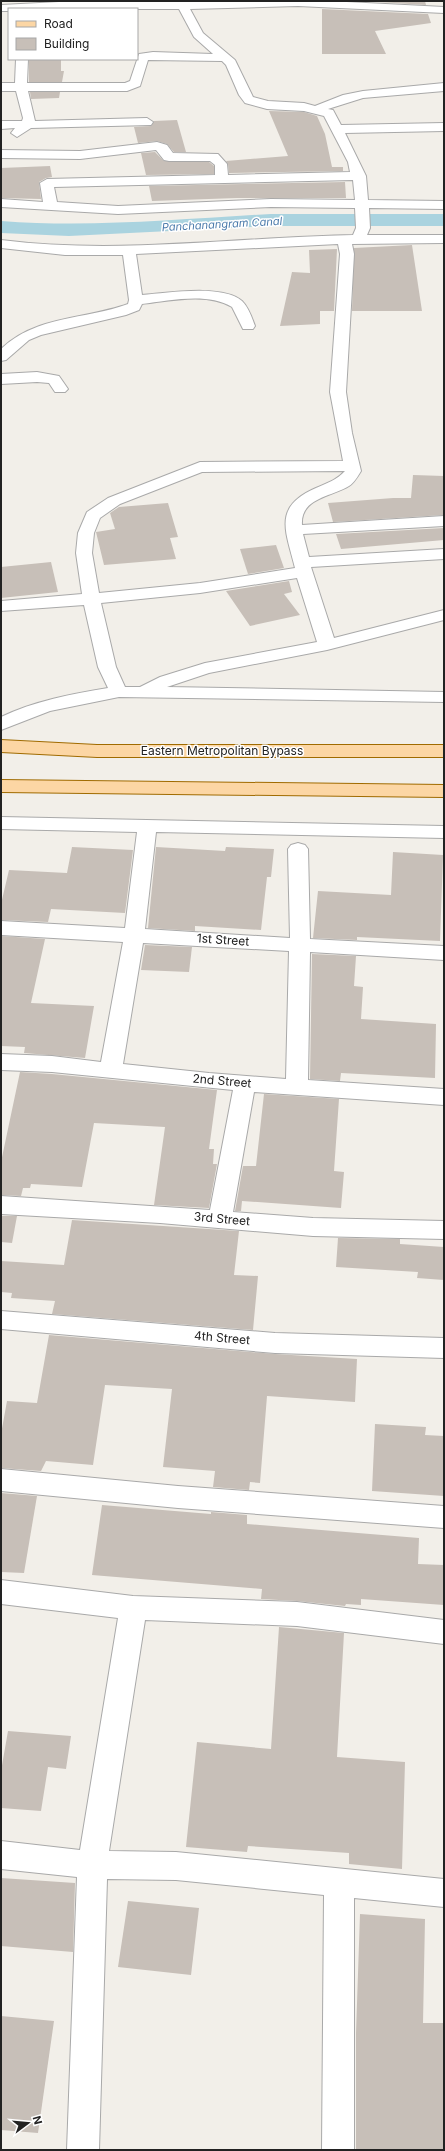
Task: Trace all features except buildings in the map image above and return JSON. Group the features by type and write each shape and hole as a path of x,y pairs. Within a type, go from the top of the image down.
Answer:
{"main road":[{"name":"Eastern Metropolitan Bypass","path":"1,746 97,751 444,751"},
{"path":"1,786 444,791"}],"street":[{"path":"1,8 42,5 183,6 279,3 358,3 444,10"},
{"path":"183,6 198,35 227,58 249,100 267,105 318,109 329,113 338,129 359,176 362,207 355,235 347,254 338,392 354,471 344,482 318,493 299,504 293,516 294,530 303,567 326,645"},
{"path":"1,87 127,87 136,83 143,58 153,56 227,58"},
{"path":"22,60 21,87 29,118 27,125 4,144 50,142"},
{"path":"318,109 331,102 352,96 444,88"},
{"path":"1,125 147,122"},
{"path":"338,129 444,127"},
{"path":"97,140 143,139"},
{"path":"1,154 80,155 157,146 162,148 169,157 213,157 221,164 222,179"},
{"path":"51,207 47,183 359,176"},
{"path":"1,203 118,210 226,204 362,207 444,205"},
{"path":"1,244 56,250 129,250 355,235 444,239"},
{"path":"1,357 23,338 33,333 120,313 134,307 136,300 129,250"},
{"path":"136,300 203,296 225,297 238,304 248,326"},
{"path":"1,379 37,377 54,379 60,389"},
{"path":"119,692 107,667 101,636 90,599 84,553 86,533 92,515 114,501 200,467 352,466"},
{"path":"294,530 444,521"},
{"path":"1,606 200,588 303,567 444,554"},
{"path":"142,692 162,682 190,674 326,645 444,615"},
{"path":"1,724 16,716 52,705 84,697 119,692 444,697"},
{"path":"1,824 444,832"},
{"path":"111,1070 134,935 147,826"},
{"path":"297,1087 300,945 298,849"},
{"name":"1st Street","path":"1,928 444,953"},
{"name":"2nd Street","path":"1,1062 52,1064 245,1083 444,1097"},
{"path":"220,1219 245,1083"},
{"name":"3rd Street","path":"1,1205 220,1219 313,1227 444,1230"},
{"name":"4th Street","path":"1,1320 275,1342 444,1348"},
{"path":"1,1480 178,1497 357,1509 444,1517"},
{"path":"1,1592 133,1608 297,1614 444,1632"},
{"path":"83,2150 92,1865 133,1608"},
{"path":"1,1855 92,1865 176,1866 444,1893"},
{"path":"338,2150 339,1882"}],"waterway":[{"name":"Panchanangram Canal","path":"1,227 102,230 271,220 444,220"}]}
